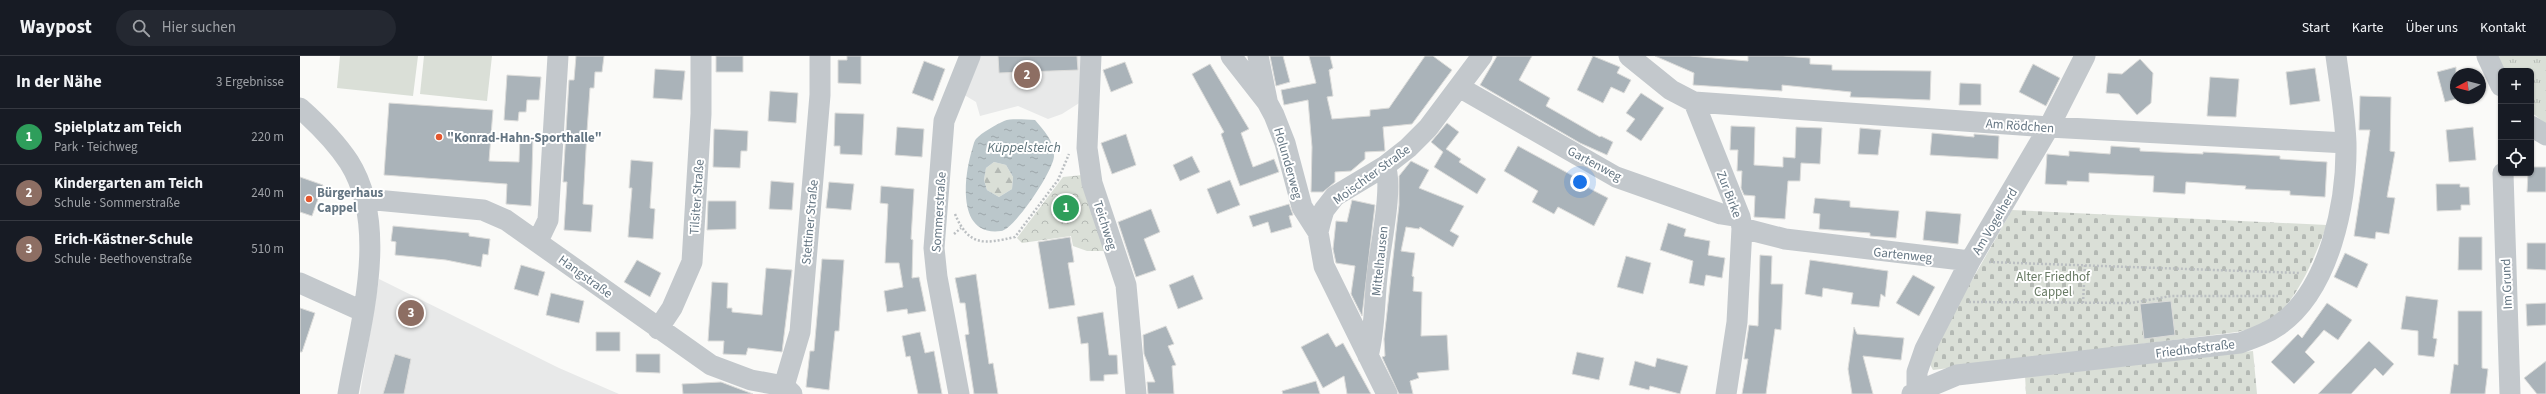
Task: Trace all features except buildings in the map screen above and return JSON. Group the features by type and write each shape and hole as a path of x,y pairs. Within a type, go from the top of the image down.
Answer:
{"street":[{"path":"538,241 548,220 558,56"},
{"name":"Tilsiter Straße","path":"658,329 672,308 692,262 701,114 702,56"},
{"name":"Stettiner Straße","path":"788,390 800,332 820,95 820,56"},
{"name":"Sommerstraße","path":"959,394 937,277 934,248 944,121 970,56"},
{"name":"Teichweg","path":"1091,56 1087,148 1092,183 1126,285 1136,394"},
{"name":"Holunderweg","path":"1231,56 1267,102 1286,143 1302,207 1318,232"},
{"path":"1258,56 1267,102"},
{"name":"Moischter Straße","path":"1387,394 1324,266 1318,232 1324,210 1335,196 1385,166 1408,148 1428,128 1482,56"},
{"path":"1629,56 1671,90 1694,102"},
{"name":"Am Vogelherd","path":"1914,392 1917,372 1925,349 1970,261 2049,127 2085,56"},
{"name":"Friedhofstraße","path":"1914,392 1957,375 2240,343 2264,335 2280,324 2301,302 2320,273 2334,236 2344,190 2346,143 2336,56"},
{"path":"2487,56 2498,80"},
{"name":"Gartenweg","path":"1459,87 1616,177 1721,214 1785,239 1970,261"},
{"name":"Am Rödchen","path":"1694,102 2049,127 2346,143"},
{"name":"Zur Birke","path":"1694,102 1741,222 1737,322 1726,394"},
{"path":"300,108 320,126 350,163 365,199 370,231 370,263 348,394"},
{"path":"2534,128 2546,135"},
{"name":"Mittelhausen","path":"1368,356 1374,324 1376,278 1386,196 1388,172 1385,166"},
{"name":"Im Grund","path":"2503,176 2510,394"},
{"name":"Hangstraße","path":"365,199 483,210 506,220 538,241 658,329 711,365 751,380 788,390"},
{"path":"300,283 341,300 362,311"}],"path":[{"path":"953,209 961,228 970,238 988,243 1016,238 1058,180 1070,149 1087,148"},
{"path":"1970,261 2320,273"},
{"path":"2083,303 2085,265"},
{"path":"1967,302 2131,303 2171,296 2278,296"}],"shaded area":[{"path":"976,56 1087,56 1084,100 1062,114 1048,119 1018,106 980,116 976,102 961,93"},
{"path":"379,279 559,368 619,394 360,394"}],"green space":[{"path":"340,56 418,56 413,96 337,88"},
{"path":"424,56 492,56 487,101 420,94"},
{"path":"2494,56 2546,56 2546,124 2534,114 2534,68 2500,68"},
{"path":"994,162 1006,165 1013,177 1012,189 999,197 987,190 984,180 986,168"},
{"path":"1082,175 1107,251 1087,251 1073,246 1071,236 1022,243 1017,238 1063,177"},
{"name":"Alter Friedhof Cappel","path":"2012,210 2327,225 2302,282 2293,296 2284,308 2261,326 2237,332 1933,370 1927,359"},
{"path":"2253,351 2257,394 2026,394 2025,375"}],"water":[{"name":"Küppelsteich","path":"1007,120 1035,120 1045,132 1054,150 1052,163 1041,186 1015,221 1007,228 1001,231 987,230 976,225 970,215 966,189 969,161 976,139 993,126","holes":["994,162 1006,165 1013,177 1012,189 999,197 987,190 984,180 986,168"]}],"place":[{"name":"Kindergarten am Teich","path":"1027,75"},
{"name":"\"Konrad-Hahn-Sporthalle\"","path":"439,137"},
{"name":"Bürgerhaus Cappel","path":"309,199"},
{"name":"Spielplatz am Teich","path":"1066,208"},
{"name":"Erich-Kästner-Schule","path":"411,313"}]}
